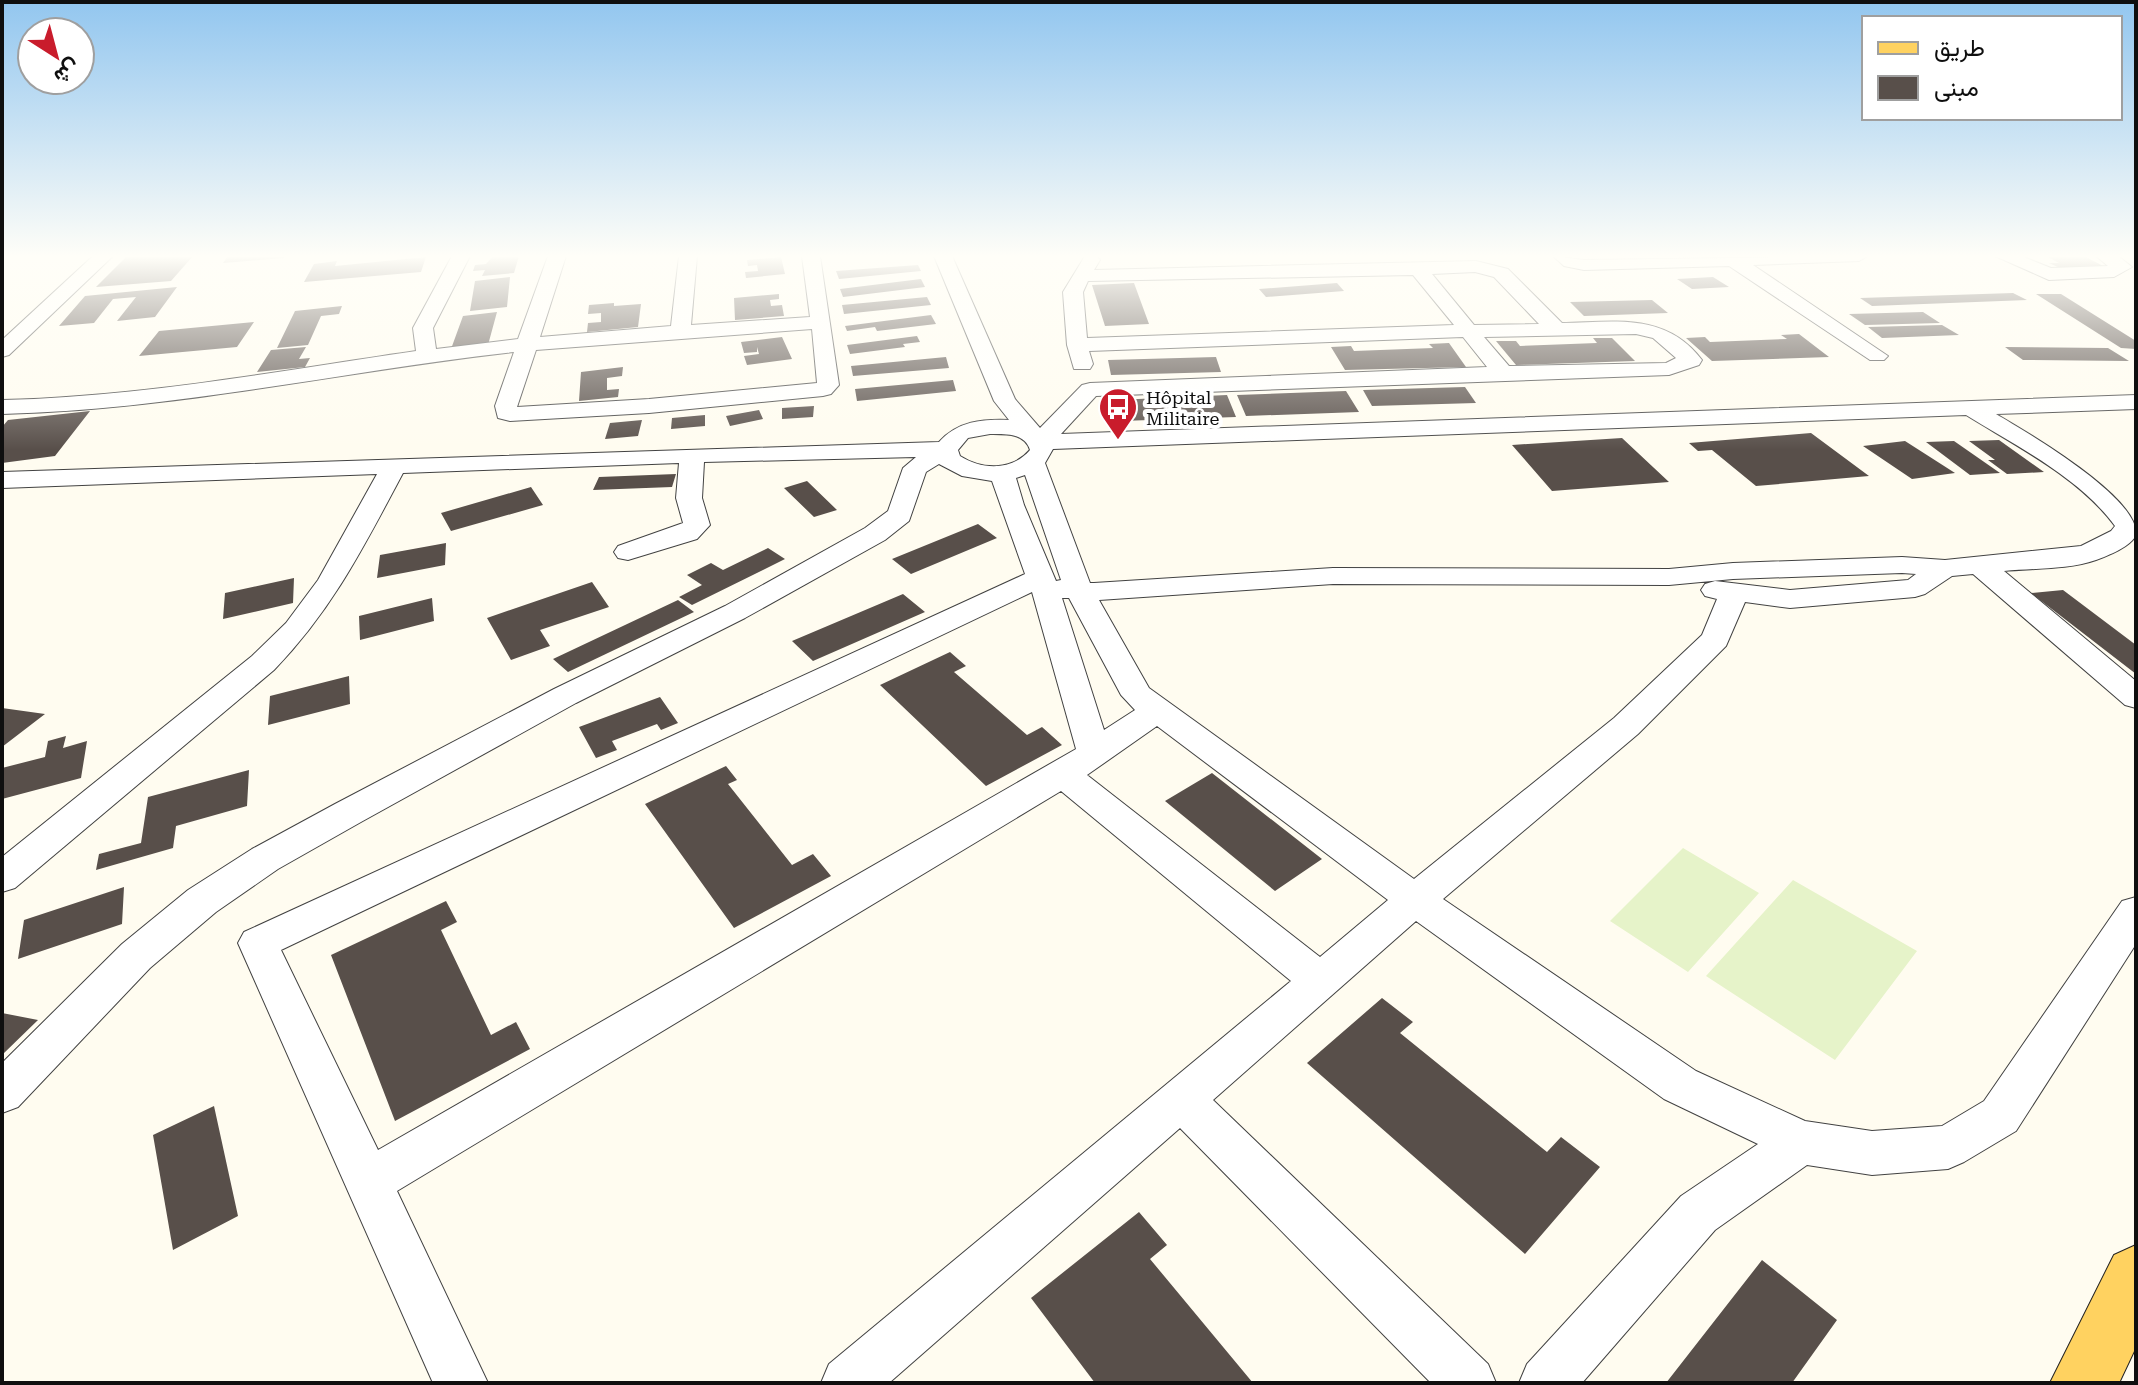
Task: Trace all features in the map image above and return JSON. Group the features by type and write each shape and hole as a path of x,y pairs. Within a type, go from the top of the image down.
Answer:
{"main road":[{"path":"2084,1383 2132,1295"}],"street":[{"path":"2,351 35,321"},
{"path":"427,321 423,328 427,356"},
{"path":"2,407 83,404 240,386 427,356 526,344 820,322 828,385 823,389 649,406 510,414 505,410 526,344 534,321"},
{"path":"680,333 681,321"},
{"path":"971,321 1005,401 1037,449 1079,591 1137,695 1415,900 1680,1085 1801,1142 1872,1153 1948,1147 2000,1116 2136,912"},
{"path":"1075,321 1077,345 1090,390"},
{"path":"1458,321 1503,373"},
{"path":"1548,321 1556,329"},
{"path":"1824,321 1877,356"},
{"path":"325,373 423,328"},
{"path":"954,449 976,472 1002,472 1037,449 1090,390 1669,369 1691,360 1660,333 1651,330 1466,331 1077,345"},
{"path":"2,480 692,455 954,449 1005,401"},
{"path":"2,1093 136,956 215,893 265,859 565,696 735,612 875,534 900,515 915,468 954,449 982,427 1006,427 1037,449 1118,441 2136,402"},
{"path":"461,1383 258,943 1042,583 1079,591 1333,576 1669,577 1733,571 1887,565 1945,568 2087,554 2121,537 2128,526 2120,511 2077,478 1972,409"},
{"path":"628,552 688,533 697,525 689,498 692,455"},
{"path":"2,878 263,663 297,629 331,581 394,466"},
{"path":"1002,472 1042,583 1078,764 1320,981"},
{"path":"1980,565 2136,698"},
{"path":"1669,577 1734,594 1790,599 1915,588 1945,568"},
{"path":"848,1383 1415,900 1626,726 1715,639 1734,594"},
{"path":"369,1181 1078,764 1156,711"},
{"path":"1181,1099 1469,1383"},
{"path":"1546,1383 1698,1213 1801,1142"}],"green space":[{"path":"1683,848 1759,893 1688,972 1610,921"},
{"path":"1793,880 1917,951 1835,1060 1706,976"}],"building":[{"path":"64,321 96,321 94,323 59,326"},
{"path":"290,321 319,321 308,345 277,348"},
{"path":"461,321 495,321 488,345 451,349"},
{"path":"639,321 638,327 587,332 588,323"},
{"path":"887,321 934,321 936,324 877,331 875,327 847,331 845,326"},
{"path":"1103,321 1148,321 1149,324 1105,326"},
{"path":"1859,321 1940,323 1865,325"},
{"path":"2078,321 2104,321 2136,341 2136,349 2121,348"},
{"path":"254,322 237,347 139,356 159,331"},
{"path":"1942,325 1959,335 1882,338 1868,327"},
{"path":"1799,334 1829,357 1712,361 1686,338 1705,337 1710,342 1787,339 1781,335"},
{"path":"917,336 920,342 903,344 905,347 850,354 847,345"},
{"path":"782,337 792,359 747,365 744,356 759,354 757,347 757,352 744,353 741,342"},
{"path":"1593,338 1612,338 1635,361 1516,365 1496,341 1516,341 1520,346 1597,343"},
{"path":"1449,343 1466,367 1345,370 1331,347 1351,346 1354,351 1433,348 1429,344"},
{"path":"306,347 299,359 310,358 305,367 257,372 271,350"},
{"path":"2005,347 2108,348 2129,361 2023,360"},
{"path":"946,357 949,368 853,376 851,366"},
{"path":"1216,357 1221,372 1111,375 1108,360"},
{"path":"623,367 622,376 607,378 607,390 619,389 618,397 579,401 581,372"},
{"path":"953,380 956,391 857,401 855,389"},
{"path":"1465,387 1476,403 1372,406 1363,390"},
{"path":"1346,391 1359,412 1246,416 1237,395"},
{"path":"1227,395 1236,417 1121,421 1116,400"},
{"path":"814,406 813,417 782,419 782,408"},
{"path":"759,410 763,419 730,426 726,416"},
{"path":"90,411 55,456 2,463 2,427 8,420"},
{"path":"705,415 705,426 671,429 672,418"},
{"path":"642,420 638,436 605,439 610,423"},
{"path":"1811,433 1869,476 1756,486 1712,450 1698,451 1689,443"},
{"path":"1622,438 1669,482 1552,491 1512,445"},
{"path":"1999,440 2044,472 2007,474 1988,460 1995,460 1969,441"},
{"path":"1905,441 1955,473 1912,479 1863,446"},
{"path":"1954,441 2000,473 1970,475 1926,442"},
{"path":"676,474 672,487 593,490 599,477"},
{"path":"807,481 837,510 814,517 784,488"},
{"path":"531,487 543,505 451,531 441,513"},
{"path":"978,524 997,538 911,574 892,559"},
{"path":"446,543 445,565 377,578 380,555"},
{"path":"768,548 785,559 692,605 679,597 702,585 687,575 711,563 723,570"},
{"path":"294,578 293,603 223,619 225,593"},
{"path":"592,582 609,607 540,630 550,646 511,660 487,618"},
{"path":"2063,590 2136,645 2136,674 2031,593"},
{"path":"903,594 925,612 813,661 792,641"},
{"path":"432,598 434,621 360,640 359,616"},
{"path":"678,600 694,612 568,672 553,659"},
{"path":"950,652 966,666 954,672 1027,735 1042,727 1062,745 986,786 880,685"},
{"path":"349,676 350,704 268,725 270,696"},
{"path":"660,697 678,723 661,730 657,724 612,741 617,750 596,758 579,727"},
{"path":"2,708 45,714 2,747"},
{"path":"66,736 63,748 87,741 81,778 2,799 2,768 45,757 48,741"},
{"path":"726,766 737,780 728,784 792,865 813,854 831,876 734,928 645,804"},
{"path":"249,770 247,806 176,826 173,848 96,870 99,854 141,843 148,797"},
{"path":"1212,773 1322,859 1275,891 1165,801"},
{"path":"124,887 122,924 18,959 24,920"},
{"path":"446,901 457,922 441,930 491,1035 516,1022 530,1049 395,1121 331,955"},
{"path":"1382,998 1413,1022 1400,1033 1547,1152 1561,1137 1600,1167 1525,1254 1307,1063"},
{"path":"2,1013 38,1020 2,1055"},
{"path":"214,1106 238,1216 173,1250 153,1135"},
{"path":"1139,1212 1167,1245 1150,1259 1253,1383 1095,1383 1031,1298"},
{"path":"1762,1260 1837,1320 1792,1383 1666,1383"}],"place":[{"name":"Hôpital Militaire","path":"1118,441"}]}
